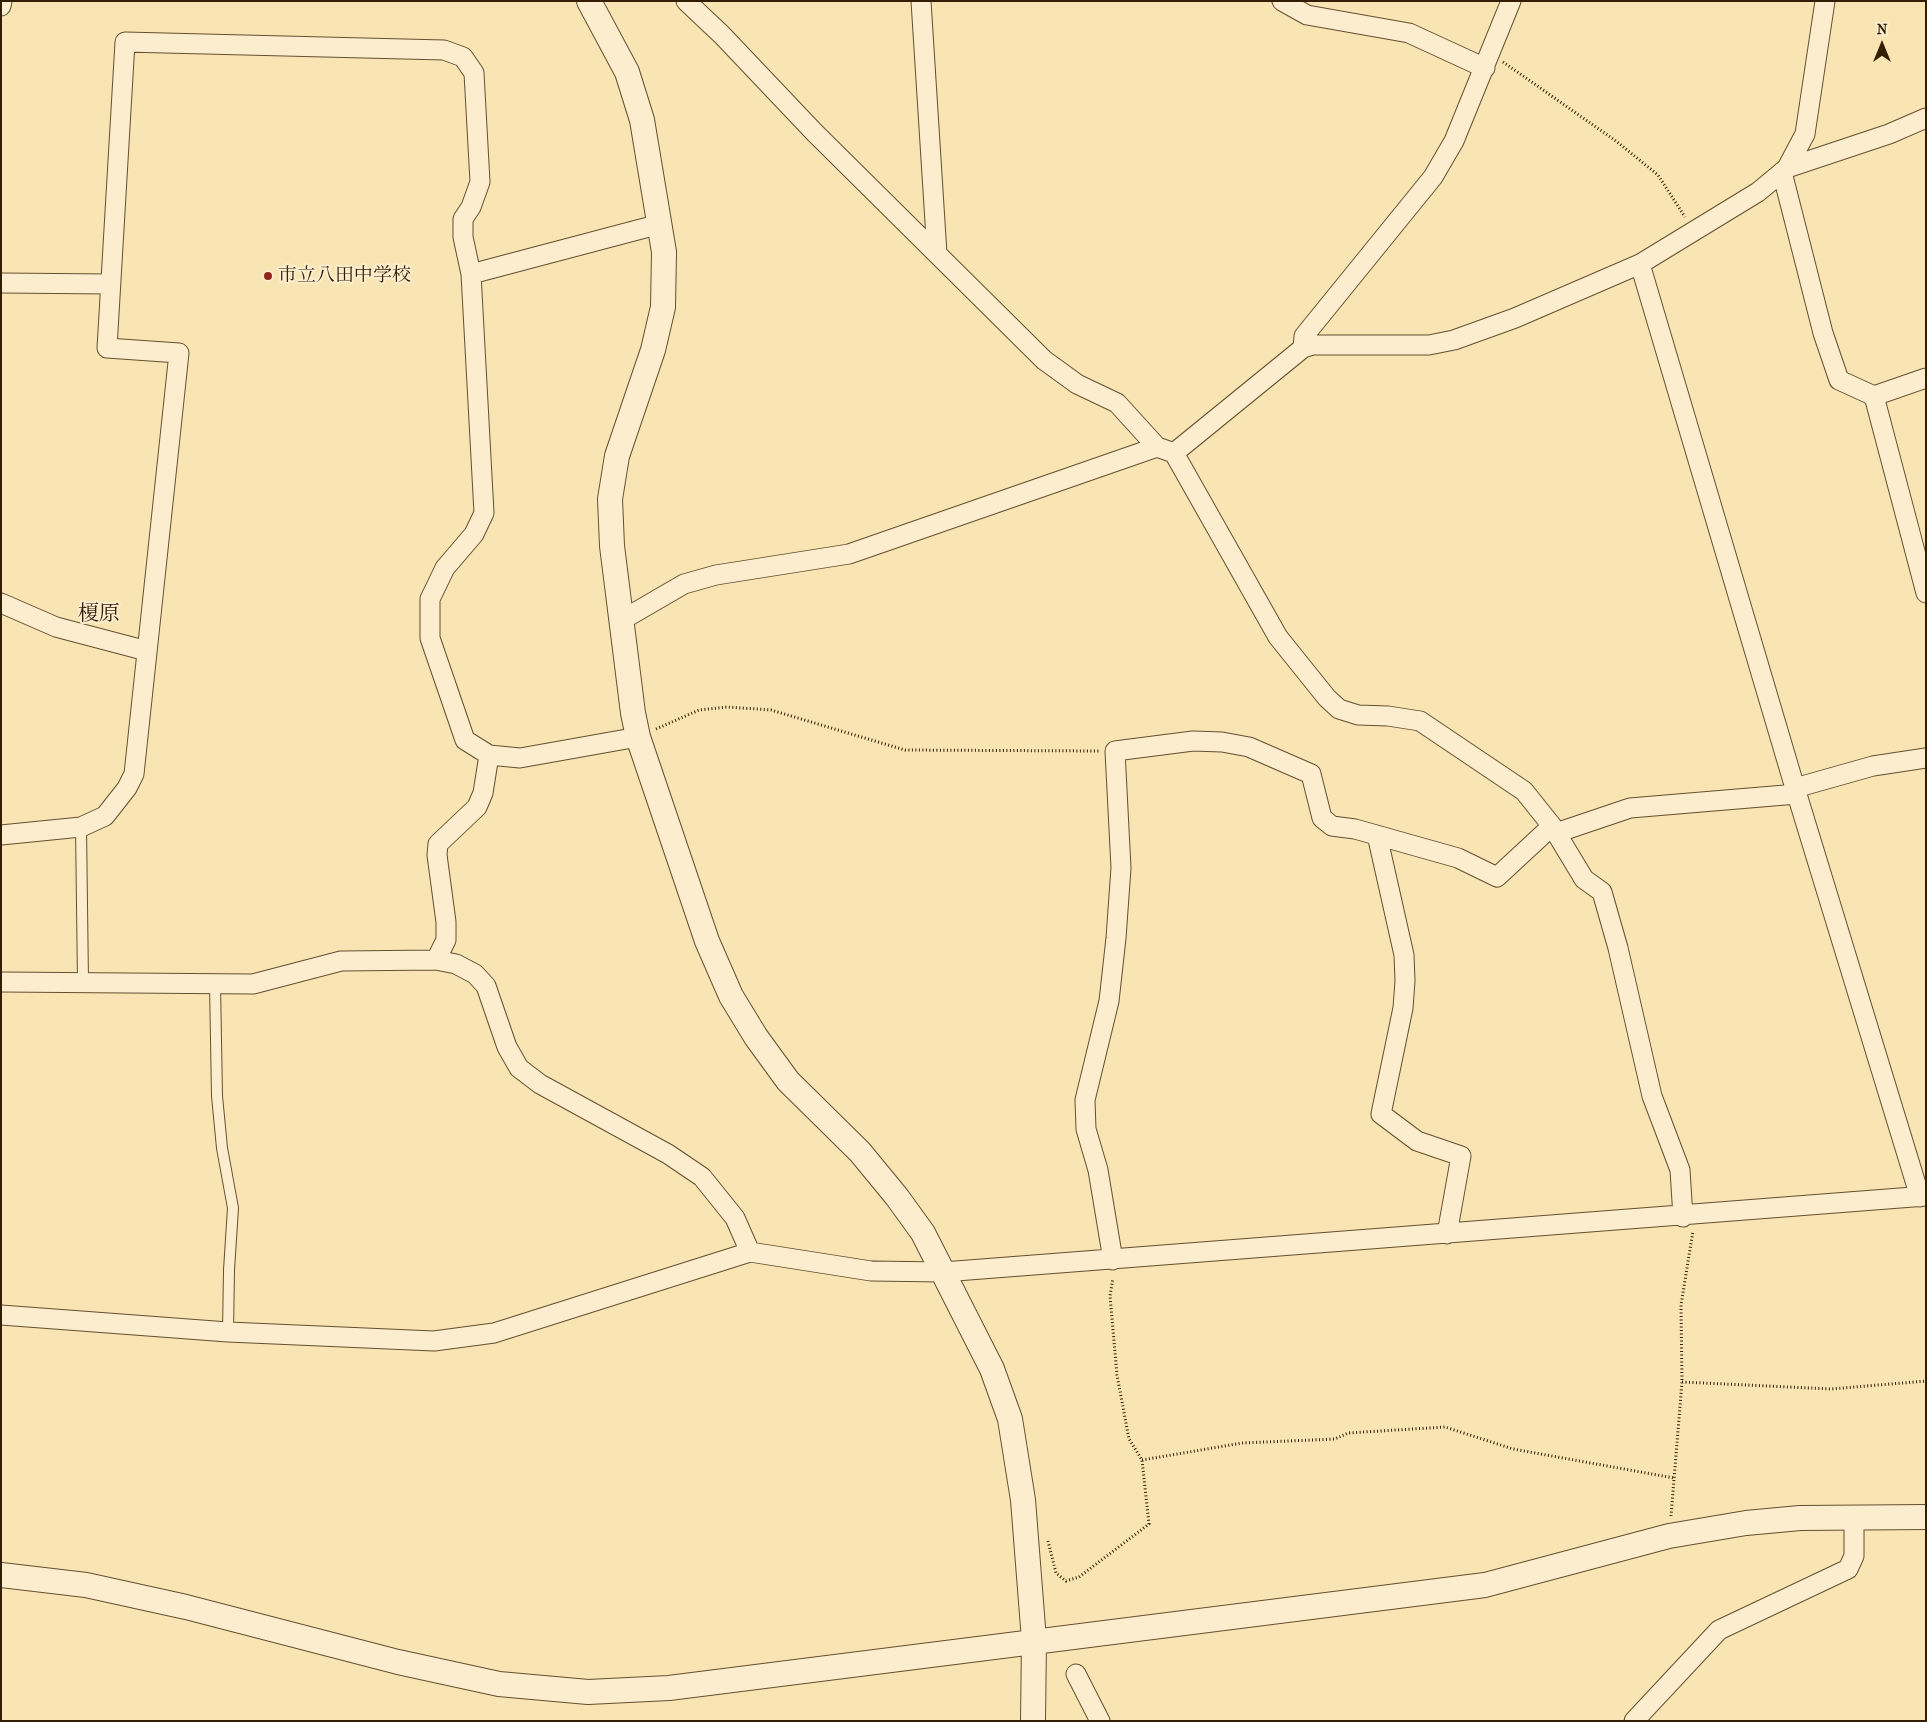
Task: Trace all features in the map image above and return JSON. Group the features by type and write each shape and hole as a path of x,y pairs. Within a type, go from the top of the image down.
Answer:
{"street":[{"path":"1,6 2,1"},
{"path":"589,1 627,72 642,120 664,252 663,307 652,350 617,456 610,499 612,546 633,713 638,737 707,941 731,996 756,1037 788,1081 860,1152 898,1197 923,1233 992,1369 1010,1419 1026,1528 1034,1640 1033,1721"},
{"path":"686,1 1044,360 1077,384 1117,403 1166,450 1278,638 1327,698 1339,709 1358,715 1388,716 1420,721 1524,791 1554,829 1584,879 1602,892 1618,948 1652,1096 1680,1170 1689,1216"},
{"path":"922,1 937,254"},
{"path":"1282,1 1307,15 1326,9 1409,33 1488,61"},
{"path":"1303,348 1304,336 1433,177 1454,141 1511,1"},
{"path":"622,620 684,584 716,575 849,554 1166,450 1303,348 1314,345 1429,345 1454,340 1515,318 1640,264 1758,192 1784,170 1805,134 1825,1"},
{"path":"1,835 81,827 106,816 127,788 134,774 179,353 107,348 125,42 444,50 463,57 474,73 480,182 471,207 463,219 466,256 471,274 484,513 474,534 445,568 430,599 430,638 465,740 489,754 520,758 638,737"},
{"path":"1784,170 1889,134 1926,118"},
{"path":"1784,170 1823,334 1839,380 1874,396 1926,378"},
{"path":"471,274 660,224"},
{"path":"1,1315 228,1332 434,1341 494,1333 750,1252 871,1271 943,1272 1689,1216 1923,1196 1796,791 1640,264"},
{"path":"1,283 110,284"},
{"path":"1874,396 1926,593"},
{"path":"1,603 56,627 147,651"},
{"path":"1113,1260 1098,1170 1086,1129 1085,1100 1109,1001 1116,938 1120,868 1115,751 1193,741 1222,742 1250,747 1311,774 1322,818 1332,826 1355,828 1458,858 1497,877 1554,829 1630,808 1796,791 1873,766 1926,758"},
{"path":"436,960 446,940 446,922 437,855 438,844 478,807 484,794 489,754"},
{"path":"1377,835 1404,955 1405,981 1403,1008 1381,1114 1417,1141 1461,1156 1447,1234"},
{"path":"1,982 252,984 341,961 436,960 456,964 475,974 486,986 507,1047 520,1068 540,1084 668,1154 702,1177 735,1218 750,1252"},
{"path":"1,1575 86,1586 186,1606 398,1662 499,1684 588,1692 669,1688 1034,1640 1386,1600 1485,1586 1669,1536 1746,1523 1800,1518 1926,1517"},
{"path":"1634,1721 1719,1630 1848,1569 1854,1556 1854,1518"},
{"path":"1076,1674 1100,1721"}],"lane":[{"path":"81,827 84,982"},
{"path":"215,984 217,1096 222,1148 233,1208 228,1332"}],"path":[{"path":"1488,61 1616,141 1658,176 1694,231"},
{"path":"638,737 699,710 727,707 771,710 905,750 1115,751"},
{"path":"1669,1536 1682,1382 1681,1305 1689,1216"},
{"path":"1026,1528 1045,1528 1056,1574 1066,1581 1079,1577 1149,1524 1142,1460 1129,1439 1117,1375 1110,1296 1113,1281 1113,1260"},
{"path":"1682,1382 1831,1390 1926,1381"},
{"path":"1142,1460 1242,1443 1335,1439 1348,1433 1445,1428 1513,1449 1674,1478"}],"place":[{"name":"市立八田中学校","path":"268,276"}],"district":[{"name":"榎原","path":"99,615"}]}
